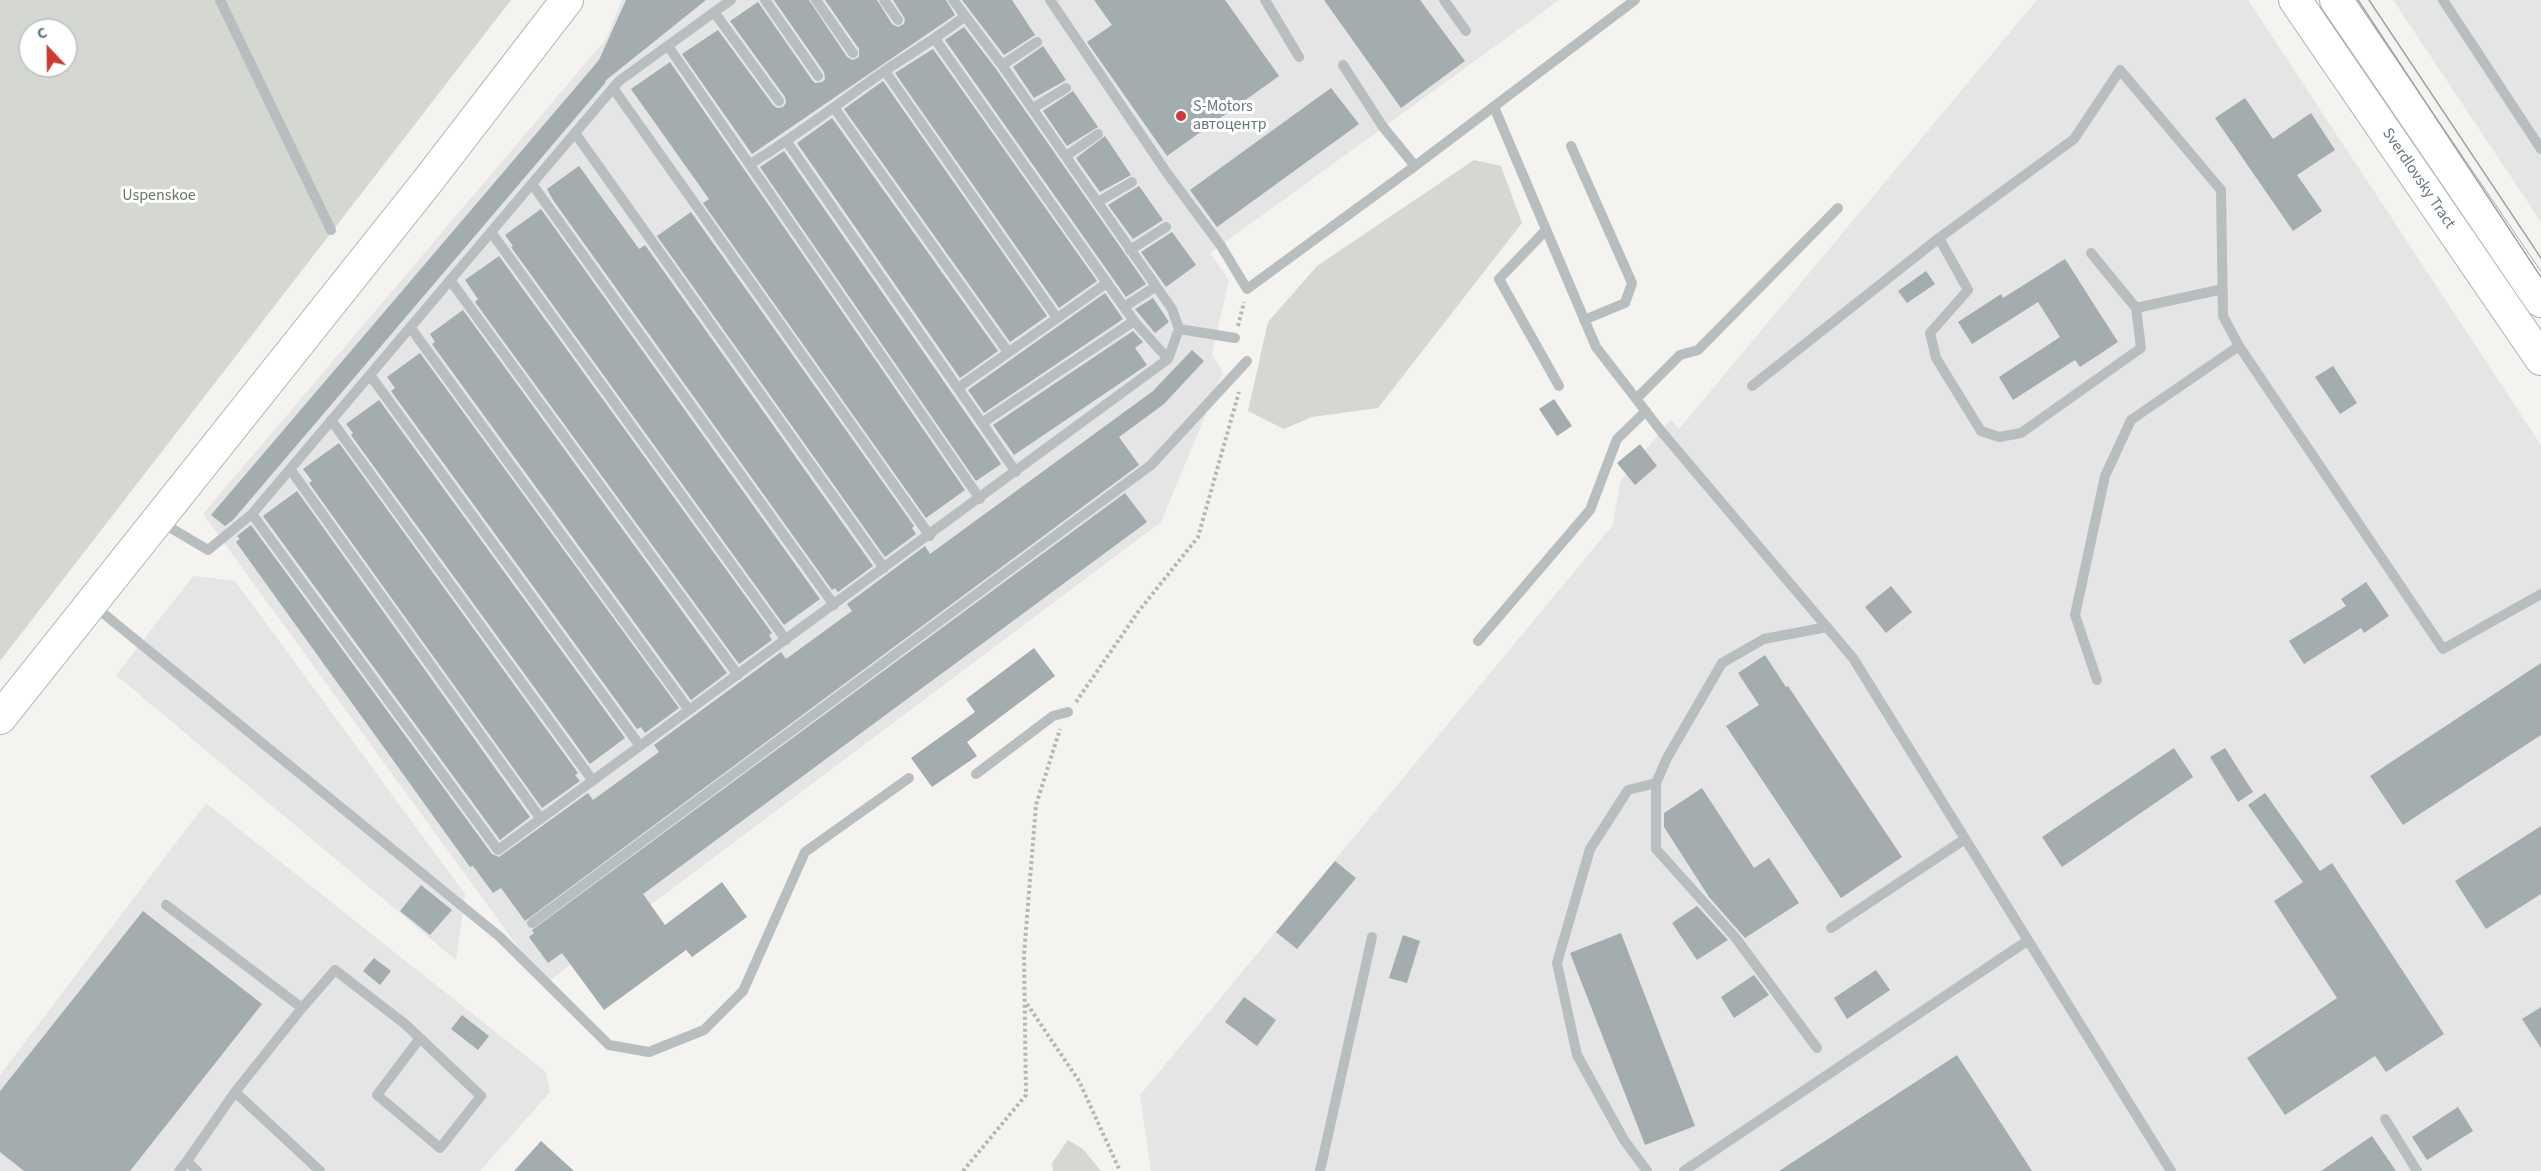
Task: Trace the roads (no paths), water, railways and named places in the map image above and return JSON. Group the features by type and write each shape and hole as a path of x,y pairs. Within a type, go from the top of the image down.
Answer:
{"main road":[{"path":"0,718 90,602 427,182 567,0"},
{"name":"Sverdlovsky Tract","path":"2295,0 2541,359"},
{"name":"Sverdlovsky Tract","path":"2336,0 2541,301"}],"lane":[{"path":"220,0 331,230"},
{"path":"156,520 208,550 252,514 612,88 731,0"},
{"path":"765,0 818,76"},
{"path":"816,0 854,53"},
{"path":"884,0 898,20"},
{"path":"252,514 498,850 930,536 1168,359 1179,329 1173,309 1155,287 1033,108 953,0"},
{"path":"1050,0 1167,173 1221,246 1246,289 1415,166 1635,0"},
{"path":"1265,0 1299,57"},
{"path":"1444,0 1466,31"},
{"path":"2443,0 2541,149"},
{"path":"714,12 779,101"},
{"path":"750,164 787,142 965,16"},
{"path":"935,39 1124,308 1168,359"},
{"path":"1002,65 1037,42"},
{"path":"668,46 980,499"},
{"path":"1343,65 1383,127 1415,166"},
{"path":"1752,386 1939,238 2074,139 2120,70 2222,190 2223,316 2239,346 2443,649 2541,594"},
{"path":"885,71 1057,318"},
{"path":"612,88 930,536"},
{"path":"1033,108 1066,88"},
{"path":"1494,107 1596,347 1681,455 1853,658 2171,1171"},
{"path":"834,109 1008,352"},
{"path":"574,133 884,568"},
{"path":"1066,156 1098,134"},
{"path":"787,142 1016,472"},
{"path":"1571,146 1632,283 1625,303 1584,320"},
{"path":"1098,202 1132,182"},
{"path":"532,184 834,605"},
{"path":"1636,399 1680,355 1698,350 1838,208"},
{"path":"1130,250 1166,226"},
{"path":"1546,230 1499,279 1559,386"},
{"path":"491,232 786,640"},
{"path":"1939,238 1968,290 1930,333 1936,358 1981,431 1999,437 2020,433 2141,348 2136,308 2091,253"},
{"path":"450,280 738,675"},
{"path":"958,388 1107,283"},
{"path":"1124,308 1155,287"},
{"path":"2136,308 2223,289"},
{"path":"982,423 1134,321"},
{"path":"410,327 689,710"},
{"path":"1179,329 1235,338"},
{"path":"2097,680 2075,615 2105,477 2131,420 2239,346"},
{"path":"532,923 1151,465 1247,361"},
{"path":"370,375 640,747"},
{"path":"1478,640 1590,510 1617,439 1646,411"},
{"path":"331,420 593,781"},
{"path":"290,469 541,819"},
{"path":"90,602 500,937 609,1045 649,1052 704,1030 743,992 805,852 909,778"},
{"path":"1817,1048 1735,937 1656,849 1656,783 1667,758 1722,663 1764,639 1827,627"},
{"path":"976,774 1053,716 1068,712"},
{"path":"1647,1171 1624,1140 1577,1055 1557,963 1590,849 1628,790 1656,783"},
{"path":"1831,928 1965,839"},
{"path":"166,905 302,1008"},
{"path":"1320,1171 1372,937"},
{"path":"1684,1171 2027,941"},
{"path":"180,1171 235,1092 335,970 420,1038 482,1096 440,1149 377,1095 420,1038"},
{"path":"235,1092 320,1171"},
{"path":"2385,1119 2417,1171"},
{"path":"187,1161 198,1171"}],"tram line":[{"path":"2358,0 2541,277"},
{"path":"2369,0 2541,258"}],"place":[{"name":"S-Motors автоцентр","path":"1181,116"}],"park label":[{"name":"Uspenskoe","path":"159,196"}]}
